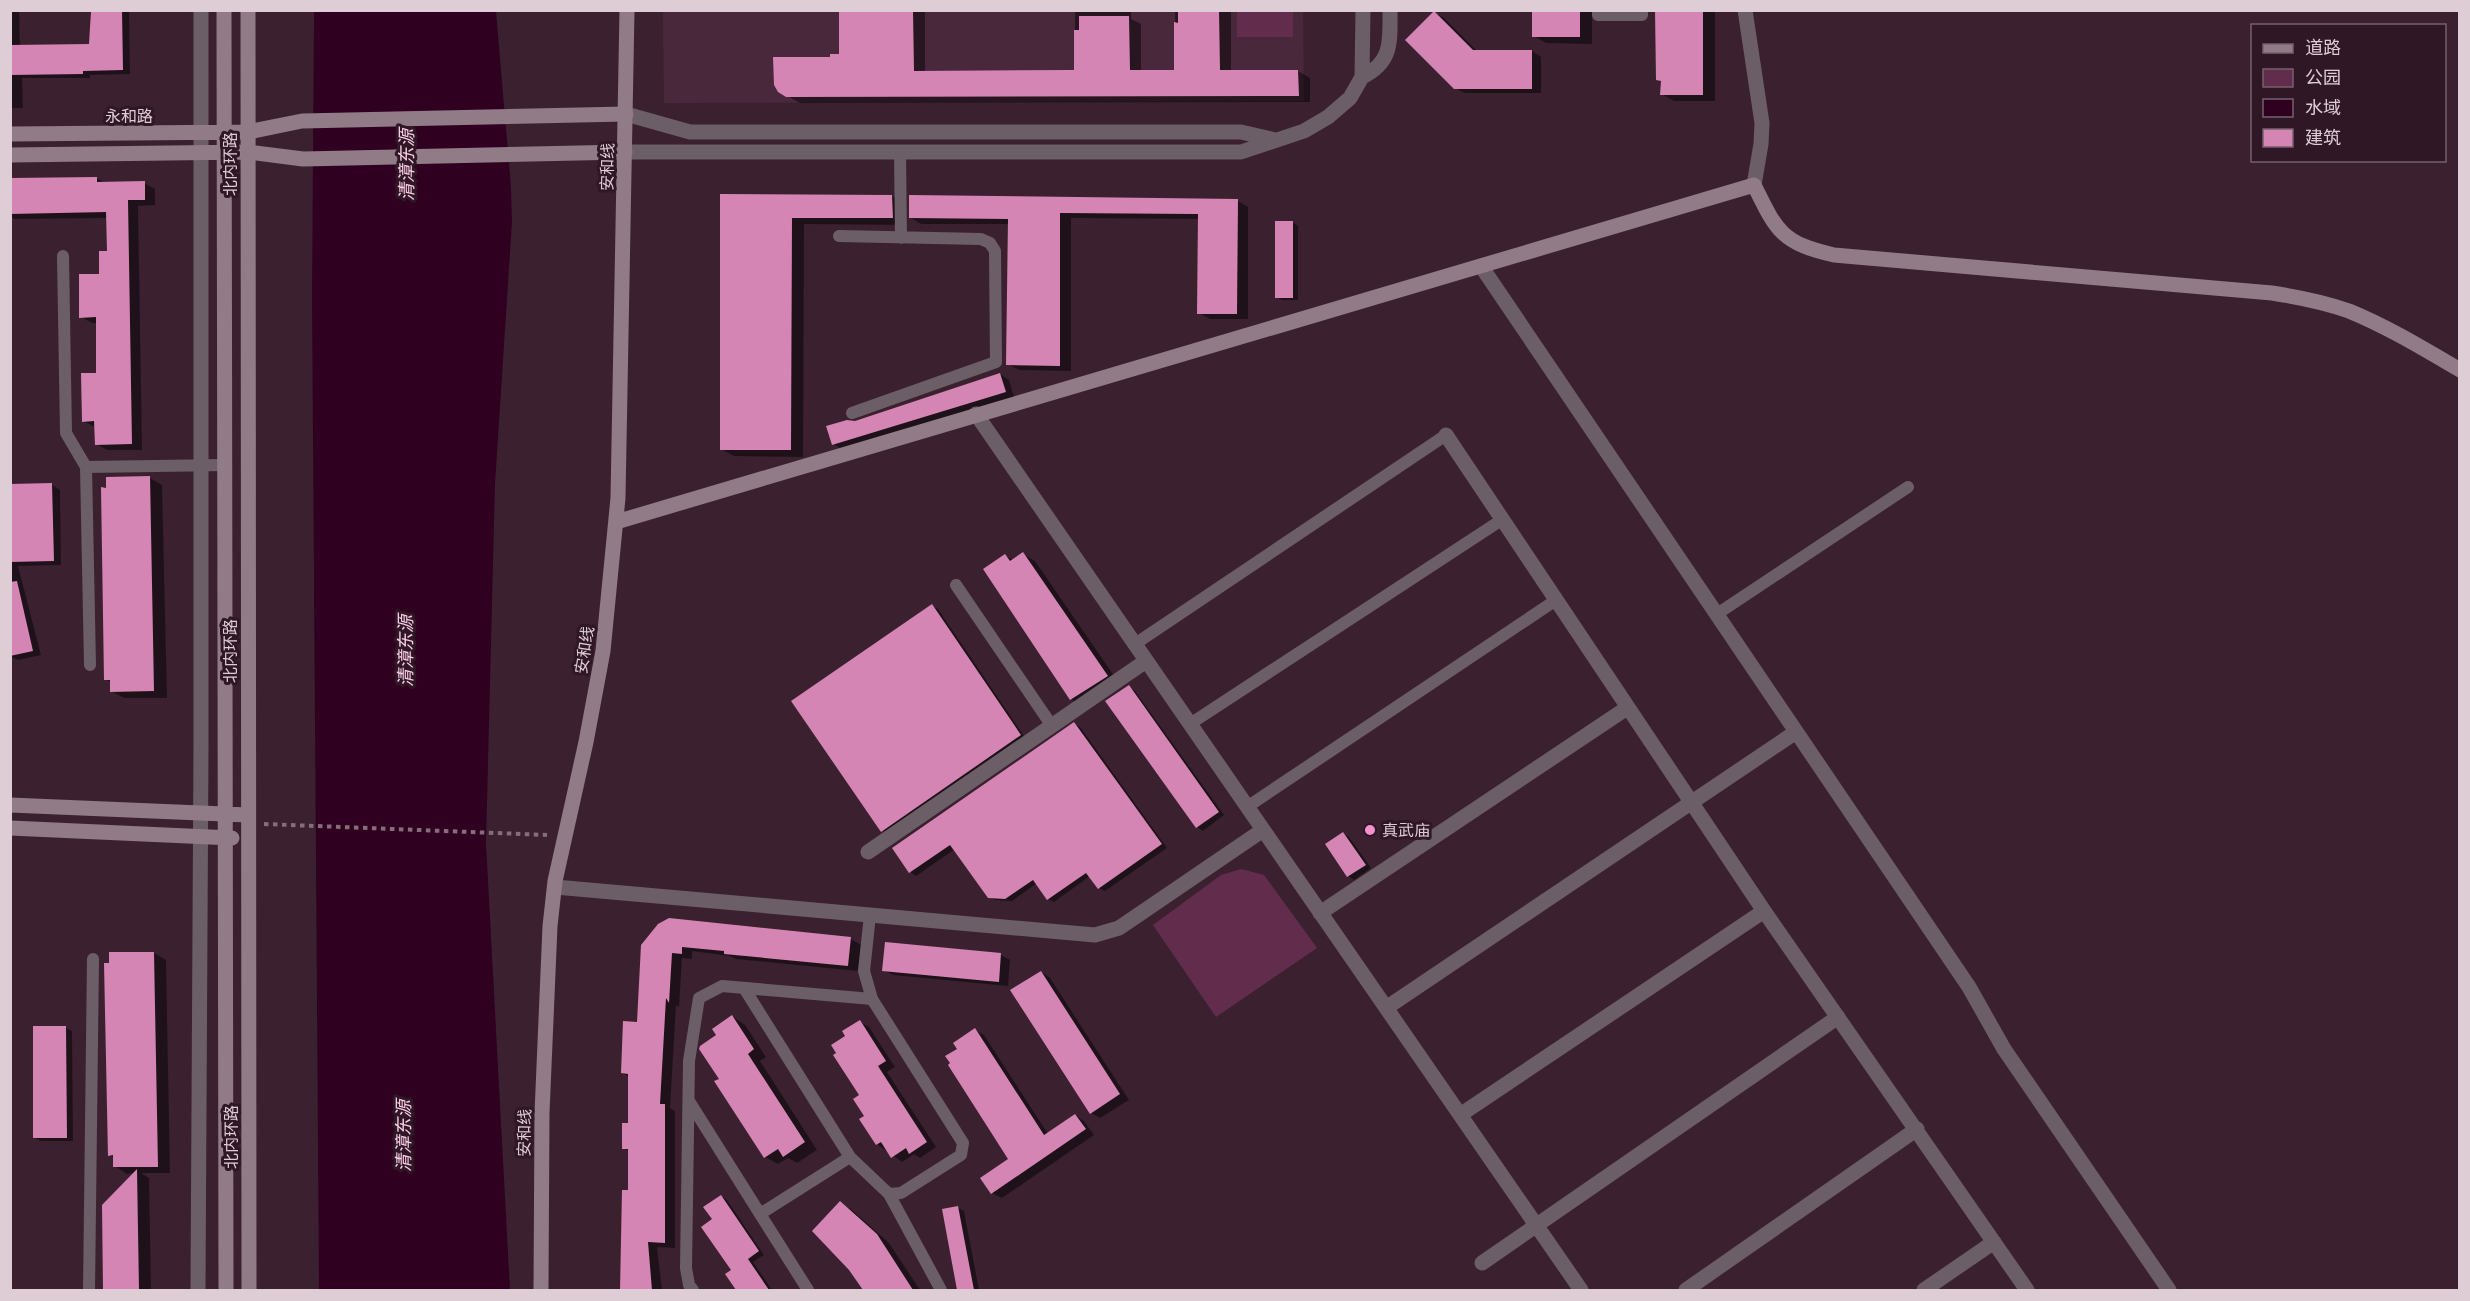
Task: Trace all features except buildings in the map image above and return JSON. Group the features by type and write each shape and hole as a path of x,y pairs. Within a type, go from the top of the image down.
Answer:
{"main road":[{"name":"北内环路","path":"224,10 225,1290"},
{"name":"北内环路","path":"248,10 249,1290"},
{"name":"安和线","path":"541,1290 546,984 555,887 603,651 616,522 627,10"},
{"name":"永和路","path":"10,134 248,132 302,121 626,114"},
{"path":"10,155 248,152 303,159 625,152"},
{"path":"616,522 1755,185 1777,228 1793,242 1808,249 1846,256 2272,293 2311,300 2347,310 2373,322 2460,370"},
{"path":"10,805 225,814 248,819"},
{"path":"10,828 248,839"}],"street":[{"path":"198,1290 201,837 201,10"},
{"path":"625,152 1241,152 1304,131 1328,117 1350,98 1362,77 1363,10"},
{"path":"1362,77 1377,70 1385,57 1390,42 1390,10"},
{"path":"1745,10 1762,123 1755,185"},
{"path":"626,114 690,132 1241,132 1275,140"},
{"path":"1481,266 1969,987 2004,1049 2169,1290"},
{"path":"975,414 1581,1290"},
{"path":"1446,435 1764,911 2027,1290"},
{"path":"868,852 1146,661"},
{"path":"1320,912 1627,708"},
{"path":"1386,1008 1796,732"},
{"path":"555,887 1095,935 1119,928 1263,830"},
{"path":"1460,1115 1764,911"},
{"path":"1482,1263 1838,1017"},
{"path":"1686,1290 1917,1129"},
{"path":"1924,1290 1994,1242"}],"lane":[{"path":"1598,10 1598,15 1642,15 1642,10"},
{"path":"900,152 901,238"},
{"path":"839,237 981,240 990,243 995,251 996,362 852,412"},
{"path":"63,256 66,433 86,467 90,665"},
{"path":"1135,644 1446,435"},
{"path":"86,467 224,465"},
{"path":"1717,615 1908,487"},
{"path":"1190,724 1503,519"},
{"path":"956,585 1052,726"},
{"path":"1247,807 1556,600"},
{"path":"870,915 864,971 872,999 963,1143 961,1155 901,1193 890,1194"},
{"path":"89,1290 93,959"},
{"path":"693,1290 689,1285 686,1268 688,1100 689,1061 699,998 722,986 872,999"},
{"path":"744,988 850,1157 890,1194 941,1290"},
{"path":"688,1100 808,1290"},
{"path":"760,1214 850,1157"}],"path":[{"path":"248,819 292,825 565,836"}],"shaded area":[{"path":"663,11 1303,11 1304,101 664,103"}],"green space":[{"path":"1237,11 1293,11 1293,37 1237,37"},
{"path":"1241,869 1264,875 1317,948 1216,1017 1153,925 1221,875"}],"water":[{"name":"清漳东源","path":"314,11 496,11 512,222 495,484 486,843 510,1290 319,1290 312,298"}],"place":[{"name":"真武庙","path":"1370,830"}]}
